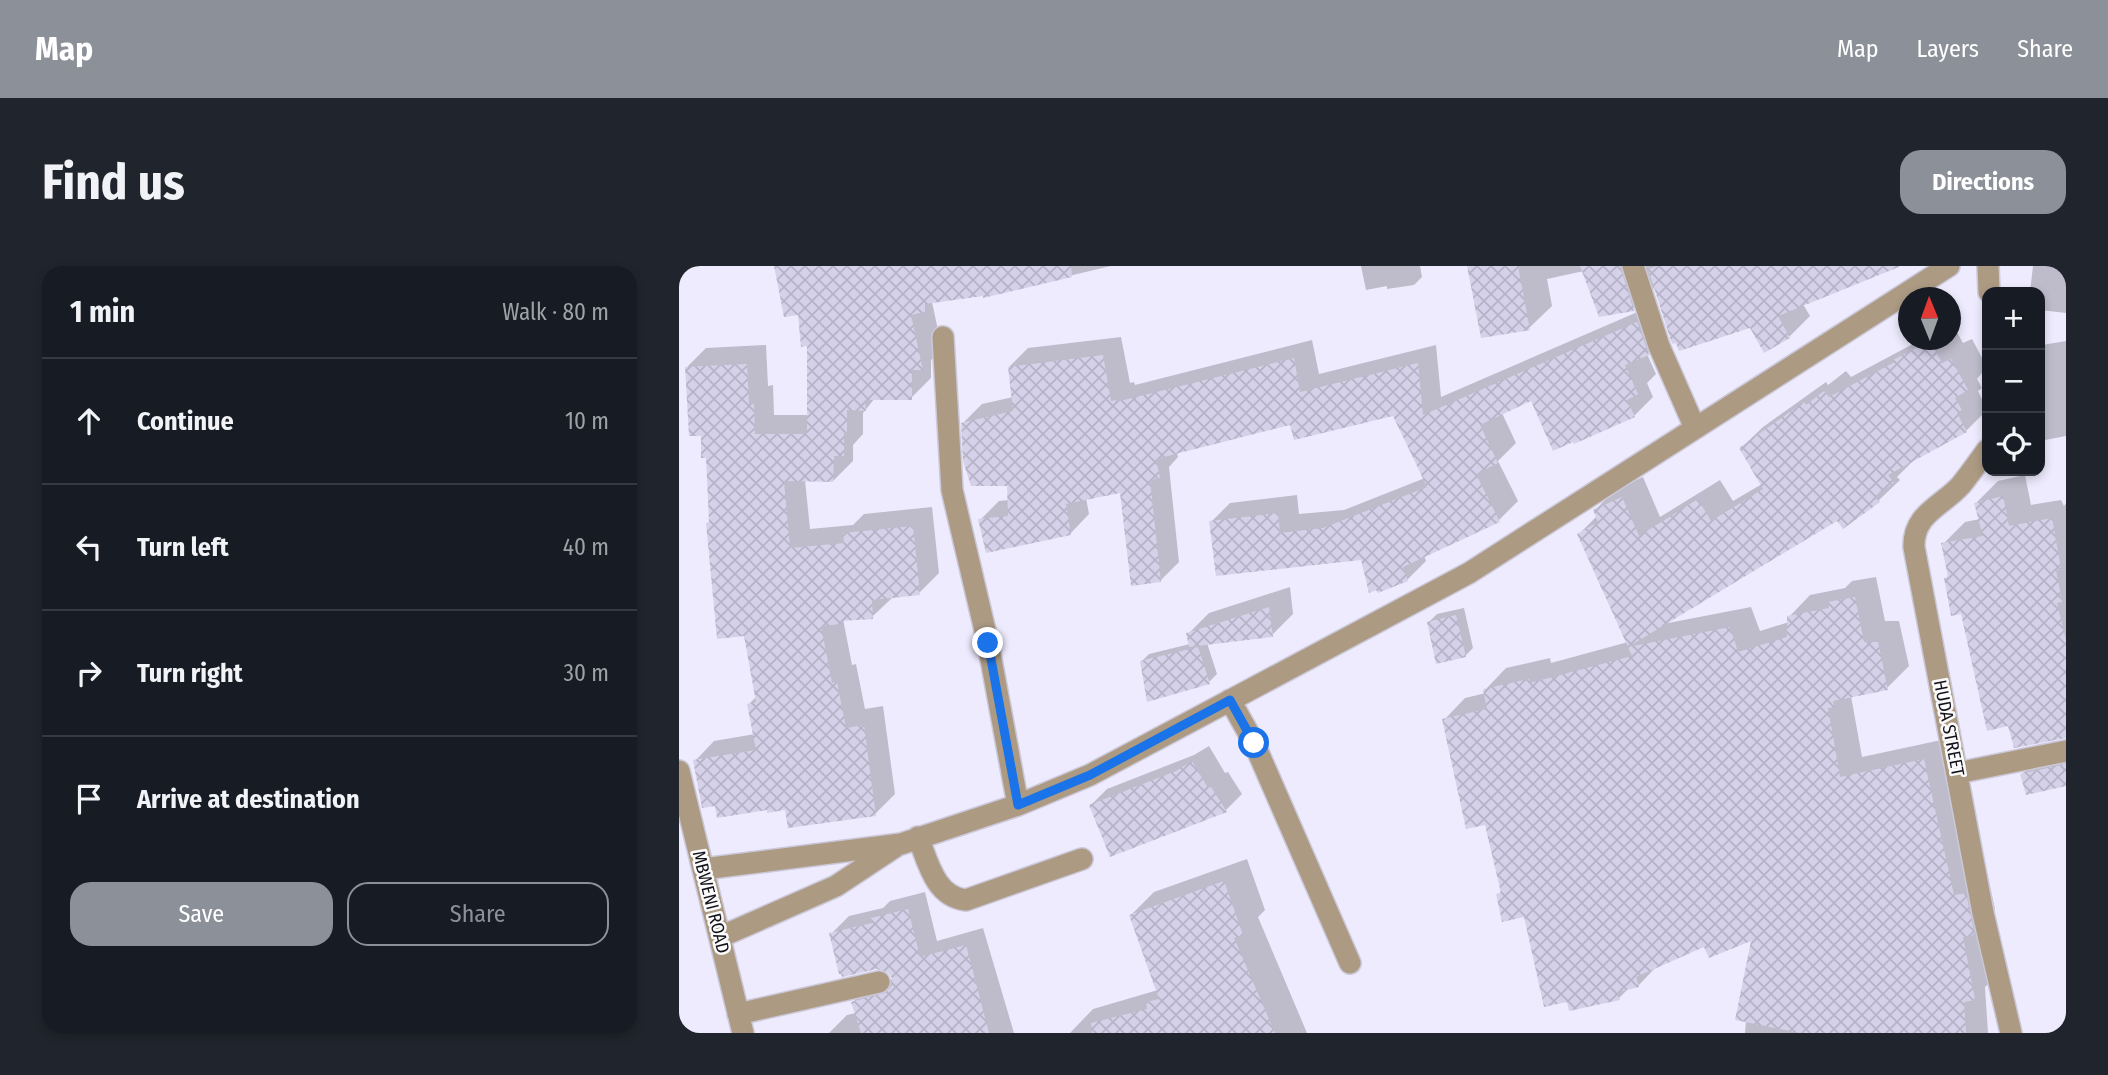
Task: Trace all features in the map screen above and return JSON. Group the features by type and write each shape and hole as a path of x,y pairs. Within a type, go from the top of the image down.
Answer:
{"street":[{"path":"1633,266 1659,346 1695,428"},
{"path":"703,869 909,841 1018,805 1090,775 1469,573 1949,266"},
{"path":"1988,266 1989,287"},
{"path":"943,337 952,490 988,643 1018,805"},
{"name":"HUDA STREET","path":"1982,457 1961,485 1919,522 1913,533 1983,913 2011,1033"},
{"path":"1230,700 1254,743 1350,962"},
{"path":"1957,773 2066,751"},
{"name":"MBWENI ROAD","path":"679,771 741,1023"},
{"path":"909,841 936,882 955,899 966,900 1082,859"},
{"path":"720,937 836,886 909,841"},
{"path":"741,1023 879,982"}],"building":[{"path":"774,266 1071,266 1072,277 983,298 925,304 925,312 911,315 923,370 912,370 912,400 865,400 866,411 847,410 844,456 834,456 833,482 784,481 790,548 844,543 843,533 913,526 920,595 872,600 873,619 840,621 841,624 821,626 832,683 837,682 846,728 864,725 876,816 788,828 785,810 767,813 767,810 717,818 715,806 702,808 693,760 756,750 747,704 756,702 744,636 717,639 706,523 709,522 706,458 701,458 701,436 689,436 685,367 747,364 749,405 754,404 755,434 807,434 807,346 801,347 798,315 784,317"},
{"path":"1467,266 1518,266 1530,330 1481,338"},
{"path":"1580,266 1620,266 1634,311 1599,317"},
{"path":"1657,266 1899,267 1778,316 1790,338 1764,353 1750,328 1679,351 1676,343 1671,341 1648,269"},
{"path":"1637,322 1649,355 1625,365 1638,394 1627,400 1635,417 1553,451 1531,401 1480,425 1498,463 1476,474 1500,522 1403,567 1408,581 1378,593 1376,590 1369,593 1361,560 1216,576 1209,521 1278,513 1280,533 1323,528 1427,487 1393,416 1294,440 1290,425 1156,459 1160,478 1150,480 1161,582 1131,586 1120,493 1066,504 1071,535 986,553 978,519 1008,516 1007,486 971,486 963,461 961,423 1013,411 1008,367 1103,355 1111,401 1116,402 1294,358 1300,392 1418,363 1423,415"},
{"path":"1912,350 1935,350 1942,363 1951,359 1968,390 1955,398 1962,410 1957,413 1967,432 1888,475 1894,483 1875,496 1880,502 1843,529 1837,521 1628,647 1577,534 1598,522 1593,510 1622,497 1639,536 1698,499 1711,521 1763,489 1739,448 1804,402 1806,405 1824,391 1829,397 1895,362 1893,360"},
{"path":"2003,496 2009,526 2052,518 2061,569 2056,570 2062,602 2057,603 2066,640 2066,738 2014,748 2008,726 1987,731 1961,614 1951,616 1944,578 1948,577 1941,543 1983,536 1974,503"},
{"path":"1855,597 1864,642 1878,642 1888,690 1833,701 1835,707 1828,708 1840,777 1924,759 1954,895 1966,893 1974,932 1973,935 1963,937 1975,1000 1964,1002 1966,1033 1800,1033 1735,1020 1751,941 1709,958 1704,947 1636,977 1639,987 1618,992 1620,1000 1569,1011 1567,1002 1544,1007 1524,917 1502,922 1496,894 1501,893 1485,825 1466,829 1442,719 1487,709 1483,689 1529,679 1530,683 1632,656 1628,647 1730,627 1738,652 1787,637 1787,616 1829,608 1828,602"},
{"path":"1269,607 1273,637 1189,647 1186,633"},
{"path":"1456,615 1466,657 1436,664 1427,622"},
{"path":"1198,647 1210,684 1147,702 1140,661"},
{"path":"1192,761 1227,812 1110,857 1089,805 1176,771"},
{"path":"2066,764 2066,786 2026,795 2020,774"},
{"path":"1224,881 1243,935 1234,938 1275,1033 1092,1033 1091,1023 1147,1009 1146,1002 1159,999 1129,915"},
{"path":"908,909 920,957 966,945 989,1033 861,1033 851,1002 887,992 892,985 892,978 888,973 877,969 842,977 829,933 872,923 871,918"}],"route":[{"path":"988,643 1018,805 1090,775 1230,700 1254,743"}]}
